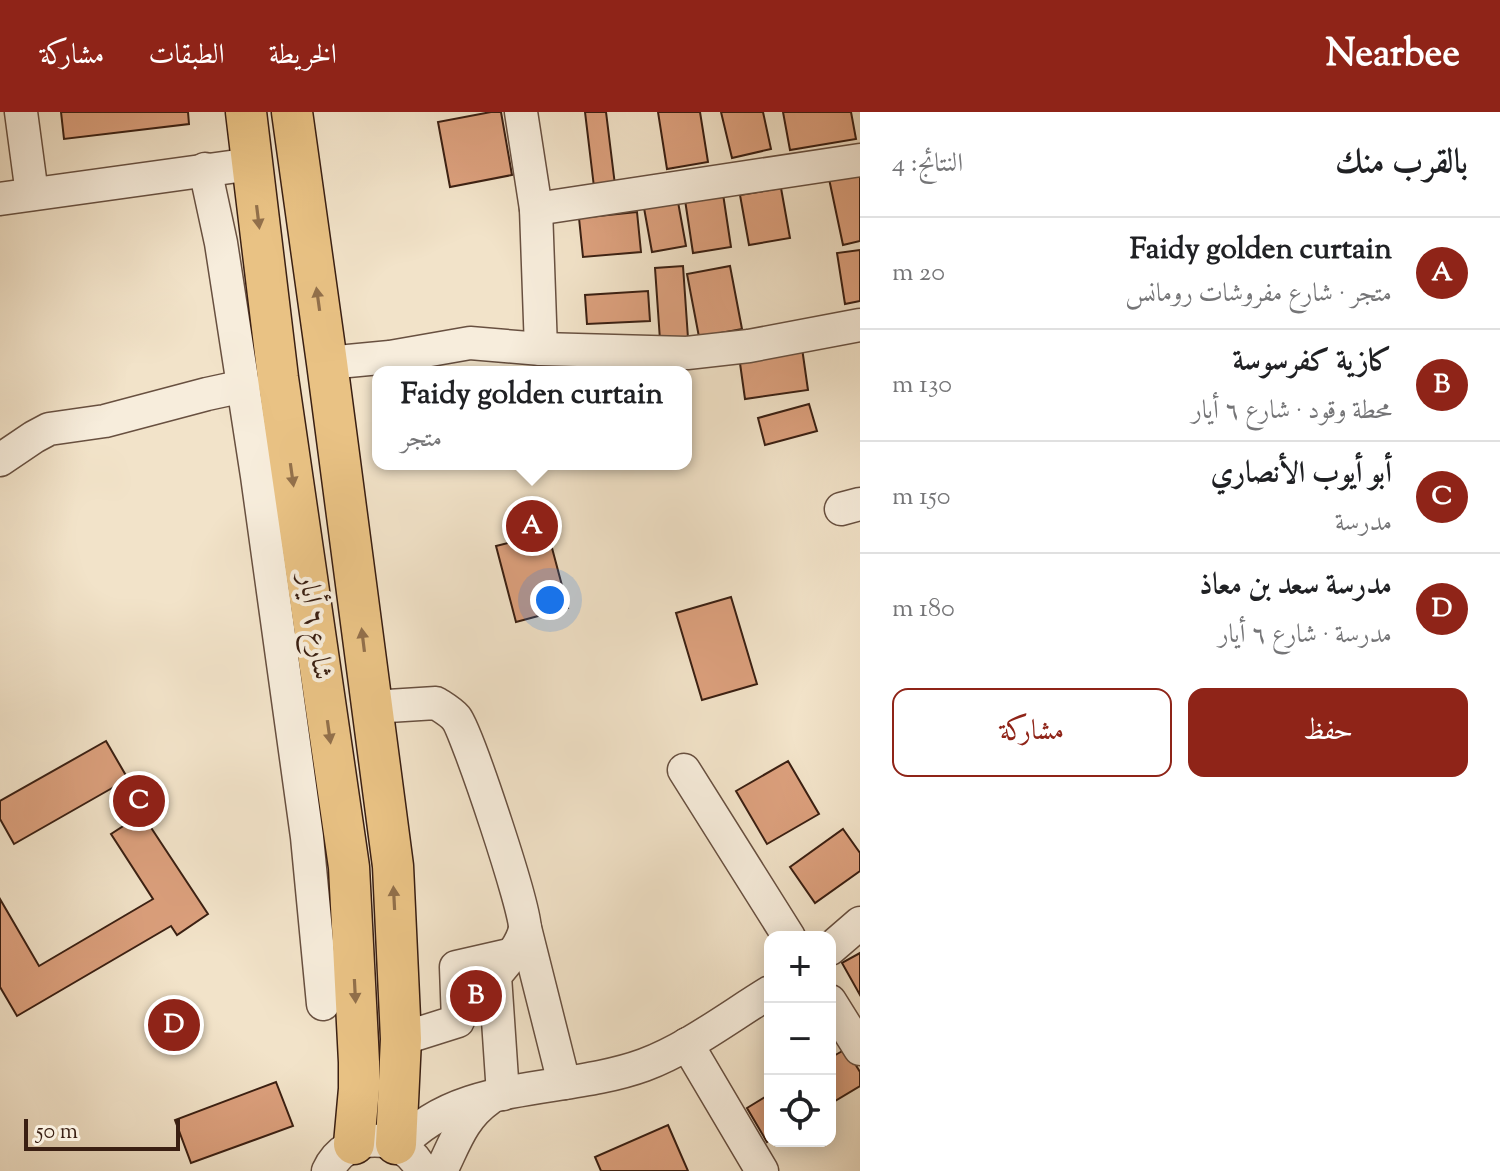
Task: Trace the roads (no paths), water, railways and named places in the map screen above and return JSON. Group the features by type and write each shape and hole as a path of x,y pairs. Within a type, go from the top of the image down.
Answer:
{"main road":[{"name":"شارع ٦ أيار","path":"246,112 278,378 349,867 359,1062 357,1113 341,1158"},
{"name":"شارع ٦ أيار","path":"292,112 393,866 406,1153"}],"street":[{"path":"21,112 32,194"},
{"path":"521,112 536,209 541,349"},
{"path":"536,209 860,160"},
{"path":"0,199 252,164"},
{"path":"205,169 221,243 244,386 307,837 323,1004"},
{"path":"327,363 390,357 470,343 541,349 687,353 749,346 860,325"},
{"path":"0,460 49,429 105,421 244,386"},
{"path":"372,707 436,703 457,718 474,759 519,897 519,941 564,1083"},
{"path":"684,770 785,931"},
{"path":"836,944 860,923"},
{"path":"499,1095 495,976 519,941"},
{"path":"458,1021 456,967 519,941"},
{"path":"341,1158 368,1140 382,1140 406,1153 411,1133 424,1122 448,1110 499,1095 600,1077 644,1065 687,1044 764,996"},
{"path":"831,1003 860,1049"},
{"path":"401,1039 458,1021 497,1018"},
{"path":"687,1044 762,1171"},
{"path":"441,1171 461,1128 475,1109 499,1095"}],"place":[{"name":"Faidy golden curtain","path":"532,526"},
{"name":"أبو أيوب الأنصاري","path":"139,801"},
{"name":"كازية كفرسوسة","path":"476,996"},
{"name":"مدرسة سعد بن معاذ","path":"174,1025"}]}
